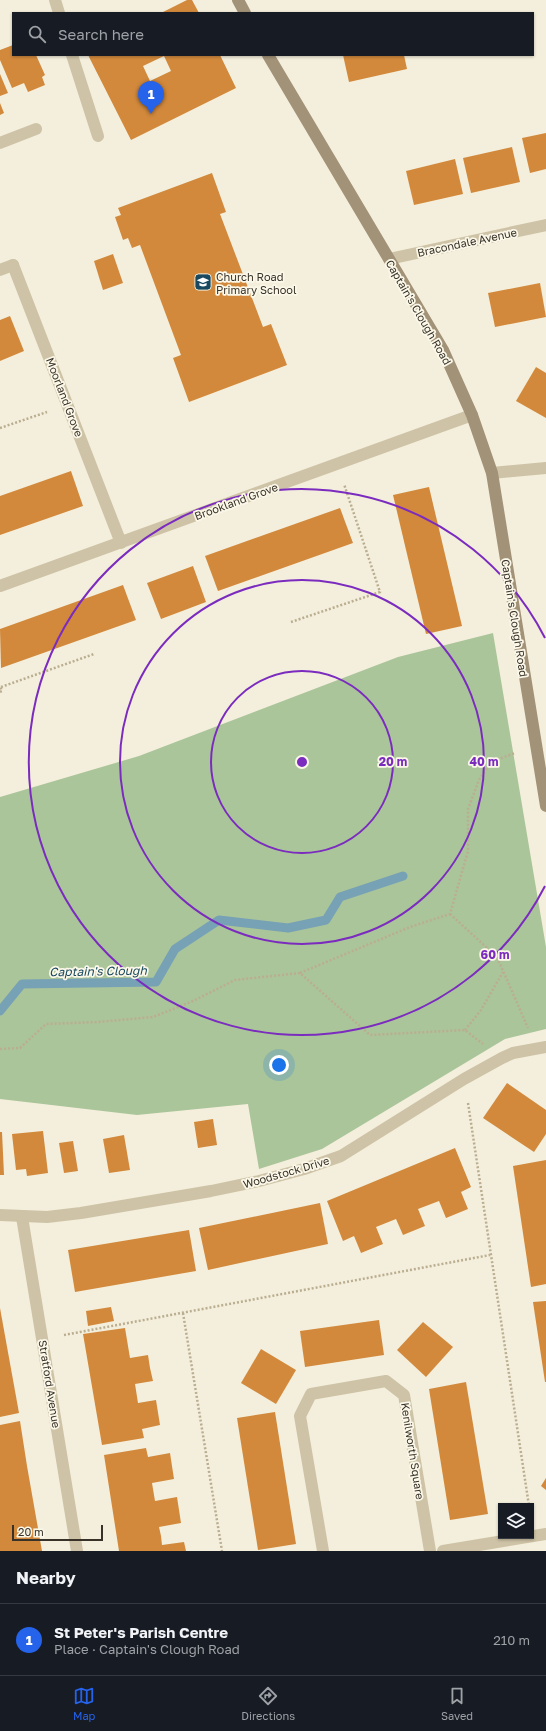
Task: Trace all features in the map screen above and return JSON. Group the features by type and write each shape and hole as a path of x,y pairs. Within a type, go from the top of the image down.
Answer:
{"street":[{"path":"55,0 59,12"},
{"path":"238,0 244,12"},
{"path":"72,56 98,136"},
{"name":"Captain's Clough Road","path":"269,56 443,350 472,415 492,473 546,806"},
{"path":"0,143 36,129"},
{"name":"Bracondale Avenue","path":"389,259 546,225"},
{"name":"Moorland Grove","path":"0,270 13,265 121,543"},
{"name":"Brookland Grove","path":"0,586 472,415"},
{"path":"492,473 546,468"},
{"name":"Woodstock Drive","path":"0,1215 47,1217 81,1213 211,1191 259,1181 304,1169 341,1156 464,1079 502,1058 513,1053 541,1048"},
{"name":"Stratford Avenue","path":"22,1217 77,1551"},
{"name":"Kenilworth Square","path":"323,1551 300,1416 311,1394 386,1381 404,1395 430,1551"},
{"path":"443,1551 546,1534"}],"path":[{"path":"0,428 67,404"},
{"path":"291,622 380,592 338,464"},
{"path":"0,692 2,691 0,686 94,654"},
{"path":"450,914 468,851 468,809 479,780 491,762 536,745"},
{"path":"450,914 497,957 541,1048"},
{"path":"0,1049 20,1048 46,1024 98,1022 153,1017 193,1001 235,980 300,974 410,927 450,914"},
{"path":"465,1030 481,1010 504,971"},
{"path":"300,974 370,1035 465,1030 502,1058"},
{"path":"464,1079 528,1503"},
{"path":"42,1339 490,1255"},
{"path":"183,1313 222,1551"}],"green space":[{"path":"493,633 546,947 546,1029 505,1039 322,1149 259,1169 248,1104 137,1115 0,1099 0,797 139,756 398,657"}],"building":[{"path":"187,0 192,0 198,12 163,12"},
{"path":"12,45 12,56 36,56 45,75 42,77 45,85 28,92 24,83 12,88 0,60 0,50"},
{"path":"89,56 164,56 220,56 236,88 131,140","holes":["164,56 171,71 150,81 143,66"]},
{"path":"343,56 404,56 407,69 349,82"},
{"path":"0,74 8,93 0,96"},
{"path":"0,103 4,113 0,115"},
{"path":"546,133 546,169 530,173 522,138"},
{"path":"512,147 520,182 471,193 463,158"},
{"path":"455,159 463,194 414,205 406,171"},
{"path":"212,173 226,212 220,214 263,327 271,324 287,365 189,402 173,358 181,355 140,245 132,248 128,238 123,240 115,217 121,215 118,208"},
{"path":"113,254 123,283 103,290 94,261"},
{"path":"540,283 546,317 495,327 488,293"},
{"path":"10,316 24,351 0,361 0,320"},
{"path":"536,367 546,373 546,418 516,401"},
{"path":"71,471 83,506 0,535 0,496"},
{"path":"429,487 462,626 426,634 393,495"},
{"path":"340,508 353,543 218,591 205,556"},
{"path":"193,566 206,602 161,619 147,583"},
{"path":"123,585 136,620 1,668 0,629"},
{"path":"507,1083 546,1110 546,1134 534,1152 483,1118"},
{"path":"213,1119 217,1145 198,1148 194,1122"},
{"path":"43,1131 48,1173 27,1176 26,1169 16,1170 12,1134"},
{"path":"0,1132 2,1132 4,1175 0,1175"},
{"path":"124,1135 130,1170 109,1173 103,1139"},
{"path":"73,1141 78,1171 64,1173 59,1143"},
{"path":"455,1148 471,1187 461,1192 468,1209 446,1218 439,1201 418,1209 425,1226 403,1235 396,1219 376,1227 383,1244 361,1253 354,1236 343,1241 327,1201"},
{"path":"546,1160 546,1284 531,1287 513,1166"},
{"path":"320,1203 328,1244 208,1270 199,1228"},
{"path":"189,1230 196,1271 75,1292 68,1250"},
{"path":"546,1301 546,1382 545,1382 533,1302"},
{"path":"111,1307 114,1321 88,1326 86,1311"},
{"path":"0,1308 19,1413 0,1417"},
{"path":"379,1320 384,1355 305,1367 300,1331"},
{"path":"423,1322 453,1347 426,1377 397,1350"},
{"path":"125,1328 130,1358 148,1355 153,1381 135,1384 138,1403 156,1400 160,1425 142,1429 144,1438 102,1445 83,1334"},
{"path":"261,1349 296,1370 276,1404 241,1383"},
{"path":"466,1382 488,1514 450,1520 429,1389"},
{"path":"275,1412 296,1544 258,1550 237,1418"},
{"path":"20,1421 42,1551 0,1551 0,1425"},
{"path":"146,1448 148,1457 170,1453 174,1479 152,1483 155,1501 177,1497 181,1523 159,1527 162,1545 184,1542 186,1551 119,1551 104,1455"},
{"path":"546,1478 546,1490 541,1486"}],"waterway":[{"name":"Captain's Clough","path":"0,1011 22,984 156,982 175,949 219,920 288,928 326,920 340,897 403,876"}],"place":[{"name":"St Peter's Parish Centre","path":"151,114"},
{"name":"Church Road Primary School","path":"203,282"}]}
